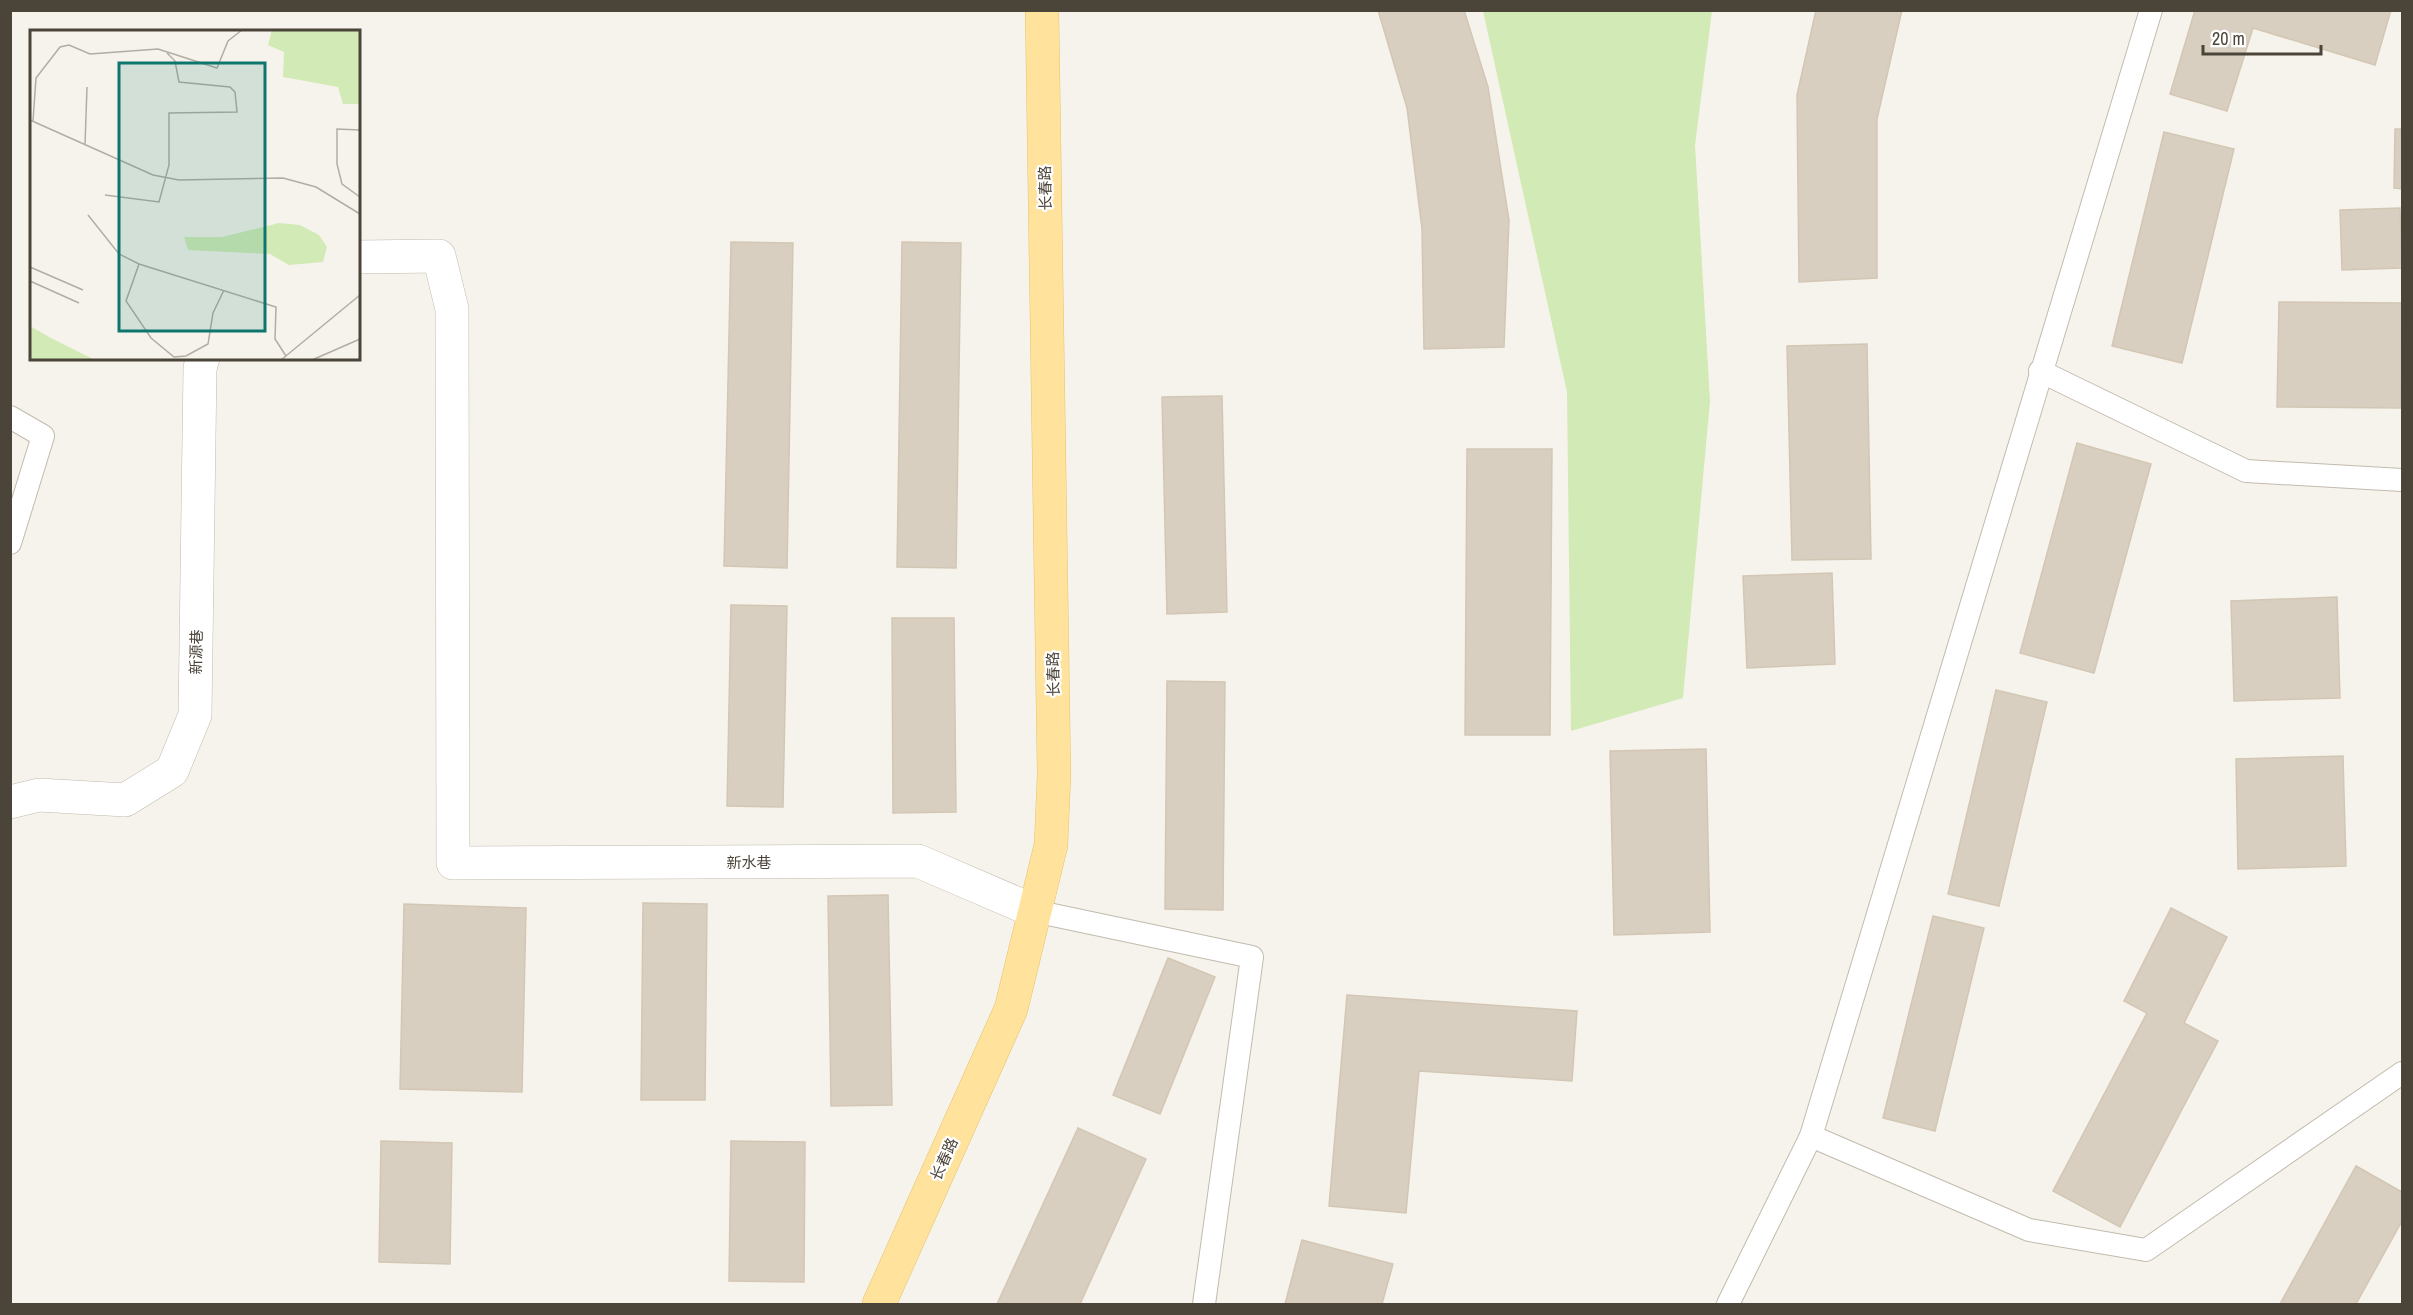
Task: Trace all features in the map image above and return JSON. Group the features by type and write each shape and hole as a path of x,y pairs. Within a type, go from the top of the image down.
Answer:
{"main road":[{"name":"长春路","path":"879,1305 1011,1009 1052,845 1054,775 1042,10"}],"street":[{"name":"新水巷","path":"360,257 439,256 452,309 453,863 918,861 1034,911"},
{"name":"新源巷","path":"10,802 39,795 125,800 172,771 195,715 200,368 202,360"}],"lane":[{"path":"1728,1305 1811,1136 2040,371 2151,10"},
{"path":"2040,371 2246,471 2403,480"},
{"path":"10,417 42,436 10,543"},
{"path":"1034,911 1252,957 1204,1305"},
{"path":"1811,1136 2029,1230 2146,1250 2403,1073"}],"green space":[{"path":"1483,11 1712,11 1695,145 1710,401 1683,698 1571,731 1567,392"}],"building":[{"path":"1378,10 1464,10 1488,87 1509,220 1504,347 1424,349 1422,229 1407,108"},
{"path":"1816,10 1902,10 1877,119 1877,278 1799,282 1797,95"},
{"path":"2195,10 2391,10 2375,65 2253,28 2227,111 2170,94"},
{"path":"2395,129 2402,129 2402,189 2394,188"},
{"path":"2164,132 2234,149 2182,363 2112,346"},
{"path":"2400,208 2402,268 2342,270 2340,210"},
{"path":"731,242 793,243 787,568 724,566"},
{"path":"902,242 961,243 956,568 897,567"},
{"path":"2279,302 2402,303 2401,408 2277,407"},
{"path":"1867,344 1871,559 1792,560 1787,346"},
{"path":"1222,396 1227,612 1167,614 1162,397"},
{"path":"2077,443 2151,464 2094,673 2020,653"},
{"path":"1467,449 1552,449 1550,735 1465,735"},
{"path":"1832,573 1835,664 1747,668 1743,576"},
{"path":"2337,597 2340,698 2234,701 2231,601"},
{"path":"731,605 787,606 783,807 727,806"},
{"path":"892,618 954,618 956,812 893,813"},
{"path":"1167,681 1225,682 1223,910 1165,909"},
{"path":"1996,690 2047,702 1999,906 1948,894"},
{"path":"1706,749 1710,932 1614,935 1610,751"},
{"path":"2343,756 2346,866 2238,869 2236,759"},
{"path":"888,895 892,1105 831,1106 828,896"},
{"path":"643,903 707,904 705,1100 641,1100"},
{"path":"404,904 526,908 522,1092 400,1089"},
{"path":"2171,908 2227,937 2184,1023 2218,1041 2120,1227 2053,1191 2147,1013 2124,1001"},
{"path":"1933,916 1984,928 1935,1131 1883,1118"},
{"path":"1168,958 1215,977 1160,1114 1113,1095"},
{"path":"1347,995 1577,1011 1572,1081 1419,1071 1406,1213 1329,1206"},
{"path":"1078,1128 1146,1159 1080,1304 997,1304"},
{"path":"381,1141 452,1143 450,1264 379,1262"},
{"path":"731,1141 805,1142 804,1282 729,1281"},
{"path":"2356,1166 2402,1192 2402,1221 2356,1304 2280,1304"},
{"path":"1302,1240 1393,1264 1382,1304 1285,1304"}]}
